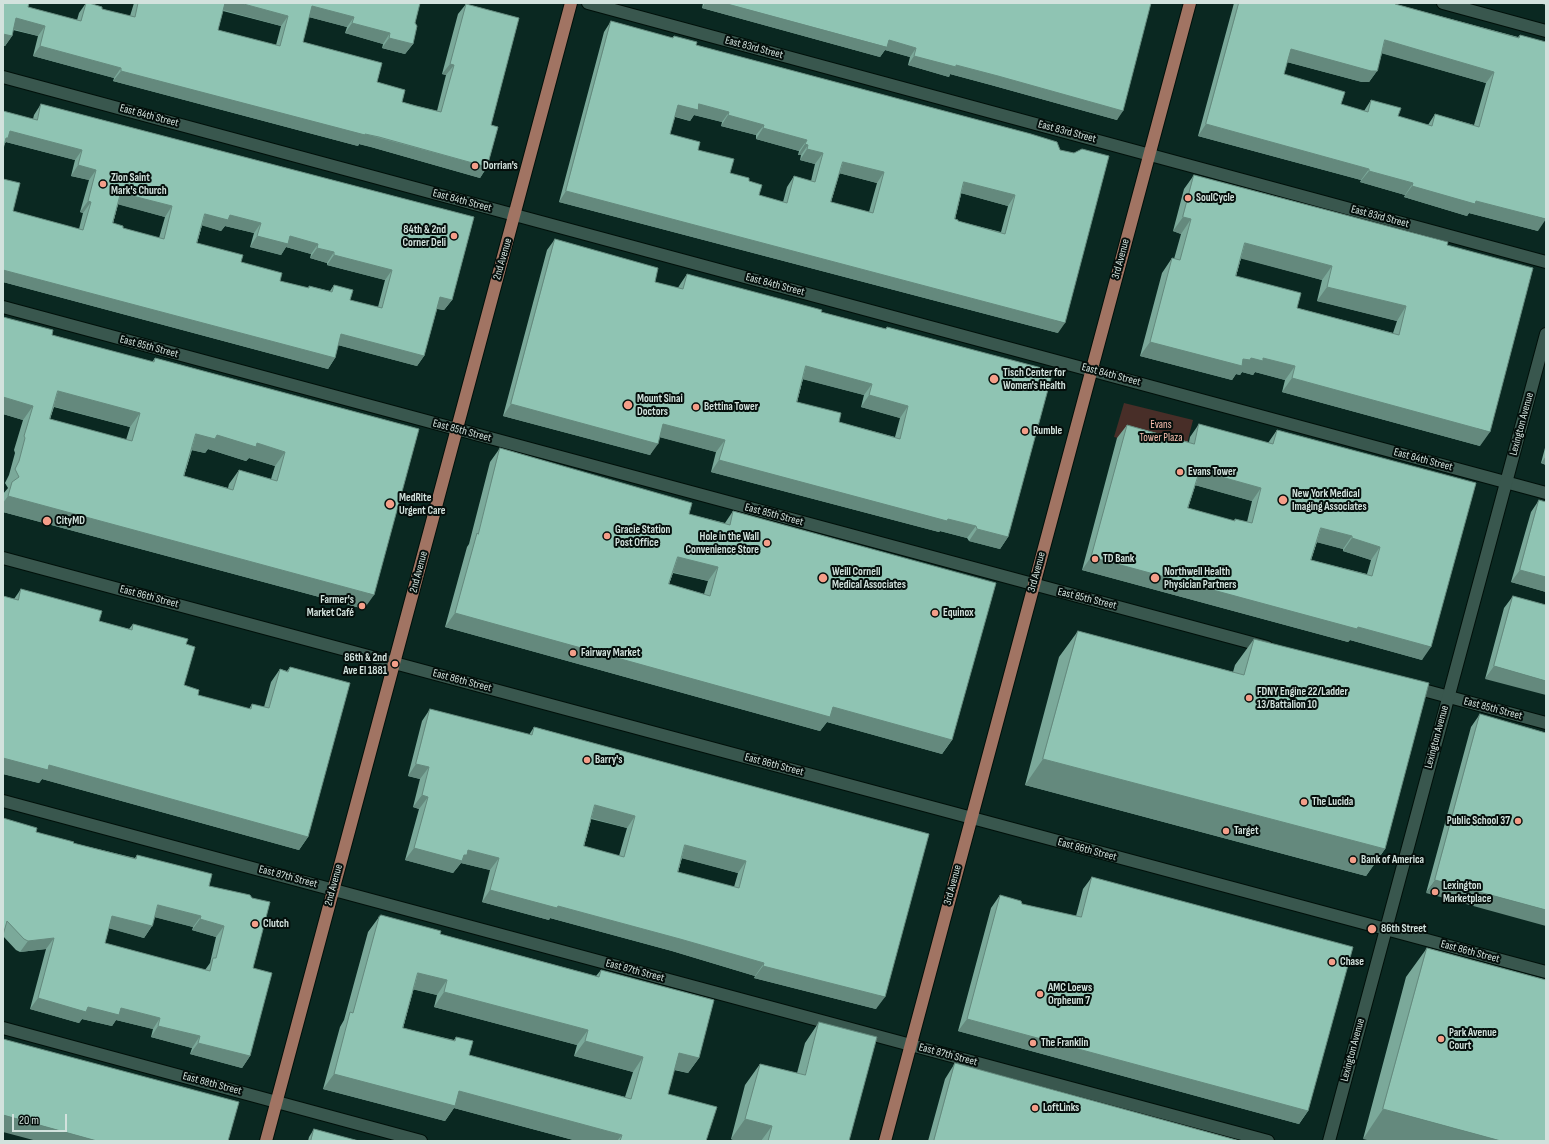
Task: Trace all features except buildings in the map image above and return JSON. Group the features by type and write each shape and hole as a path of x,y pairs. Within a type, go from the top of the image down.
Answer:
{"main road":[{"name":"2nd Avenue","path":"266,1141 571,3"},
{"name":"3rd Avenue","path":"885,1141 1190,3"}],"street":[{"name":"East 83rd Street","path":"588,3 1546,262"},
{"path":"1443,3 1546,31"},
{"name":"East 84th Street","path":"3,77 1546,492"},
{"name":"East 85th Street","path":"3,307 1276,649"},
{"name":"Lexington Avenue","path":"1329,1141 1546,334"},
{"name":"East 86th Street","path":"3,558 1546,972"},
{"name":"East 85th Street","path":"1398,683 1546,723"},
{"name":"East 87th Street","path":"3,801 1268,1141"},
{"name":"East 88th Street","path":"3,1028 421,1141"}],"green space":[{"name":"Evans Tower Plaza","path":"1124,403 1193,420 1184,456 1114,437"}],"place":[{"name":"Dorrian's","path":"475,166"},
{"name":"Zion Saint Mark's Church","path":"103,184"},
{"name":"SoulCycle","path":"1188,198"},
{"name":"84th & 2nd Corner Deli","path":"454,236"},
{"name":"Tisch Center for Women's Health","path":"994,379"},
{"name":"Mount Sinai Doctors","path":"628,405"},
{"name":"Bettina Tower","path":"696,407"},
{"name":"Rumble","path":"1025,431"},
{"name":"Evans Tower","path":"1180,472"},
{"name":"New York Medical Imaging Associates","path":"1283,500"},
{"name":"MedRite Urgent Care","path":"390,504"},
{"name":"CityMD","path":"47,521"},
{"name":"Gracie Station Post Office","path":"607,536"},
{"name":"Hole in the Wall Convenience Store","path":"767,543"},
{"name":"TD Bank","path":"1095,559"},
{"name":"Weill Cornell Medical Associates","path":"823,578"},
{"name":"Northwell Health Physician Partners","path":"1155,578"},
{"name":"Farmer's Market Café","path":"362,606"},
{"name":"Equinox","path":"935,613"},
{"name":"Fairway Market","path":"573,653"},
{"name":"86th & 2nd Ave El 1881","path":"395,664"},
{"name":"FDNY Engine 22/Ladder 13/Battalion 10","path":"1249,698"},
{"name":"Barry's","path":"587,760"},
{"name":"The Lucida","path":"1304,802"},
{"name":"Public School 37","path":"1518,821"},
{"name":"Target","path":"1226,831"},
{"name":"Bank of America","path":"1353,860"},
{"name":"Lexington Marketplace","path":"1435,892"},
{"name":"Clutch","path":"255,924"},
{"name":"86th Street","path":"1372,929"},
{"name":"Chase","path":"1332,962"},
{"name":"AMC Loews Orpheum 7","path":"1040,994"},
{"name":"Park Avenue Court","path":"1441,1039"},
{"name":"The Franklin","path":"1033,1043"},
{"name":"LoftLinks","path":"1035,1108"}]}
